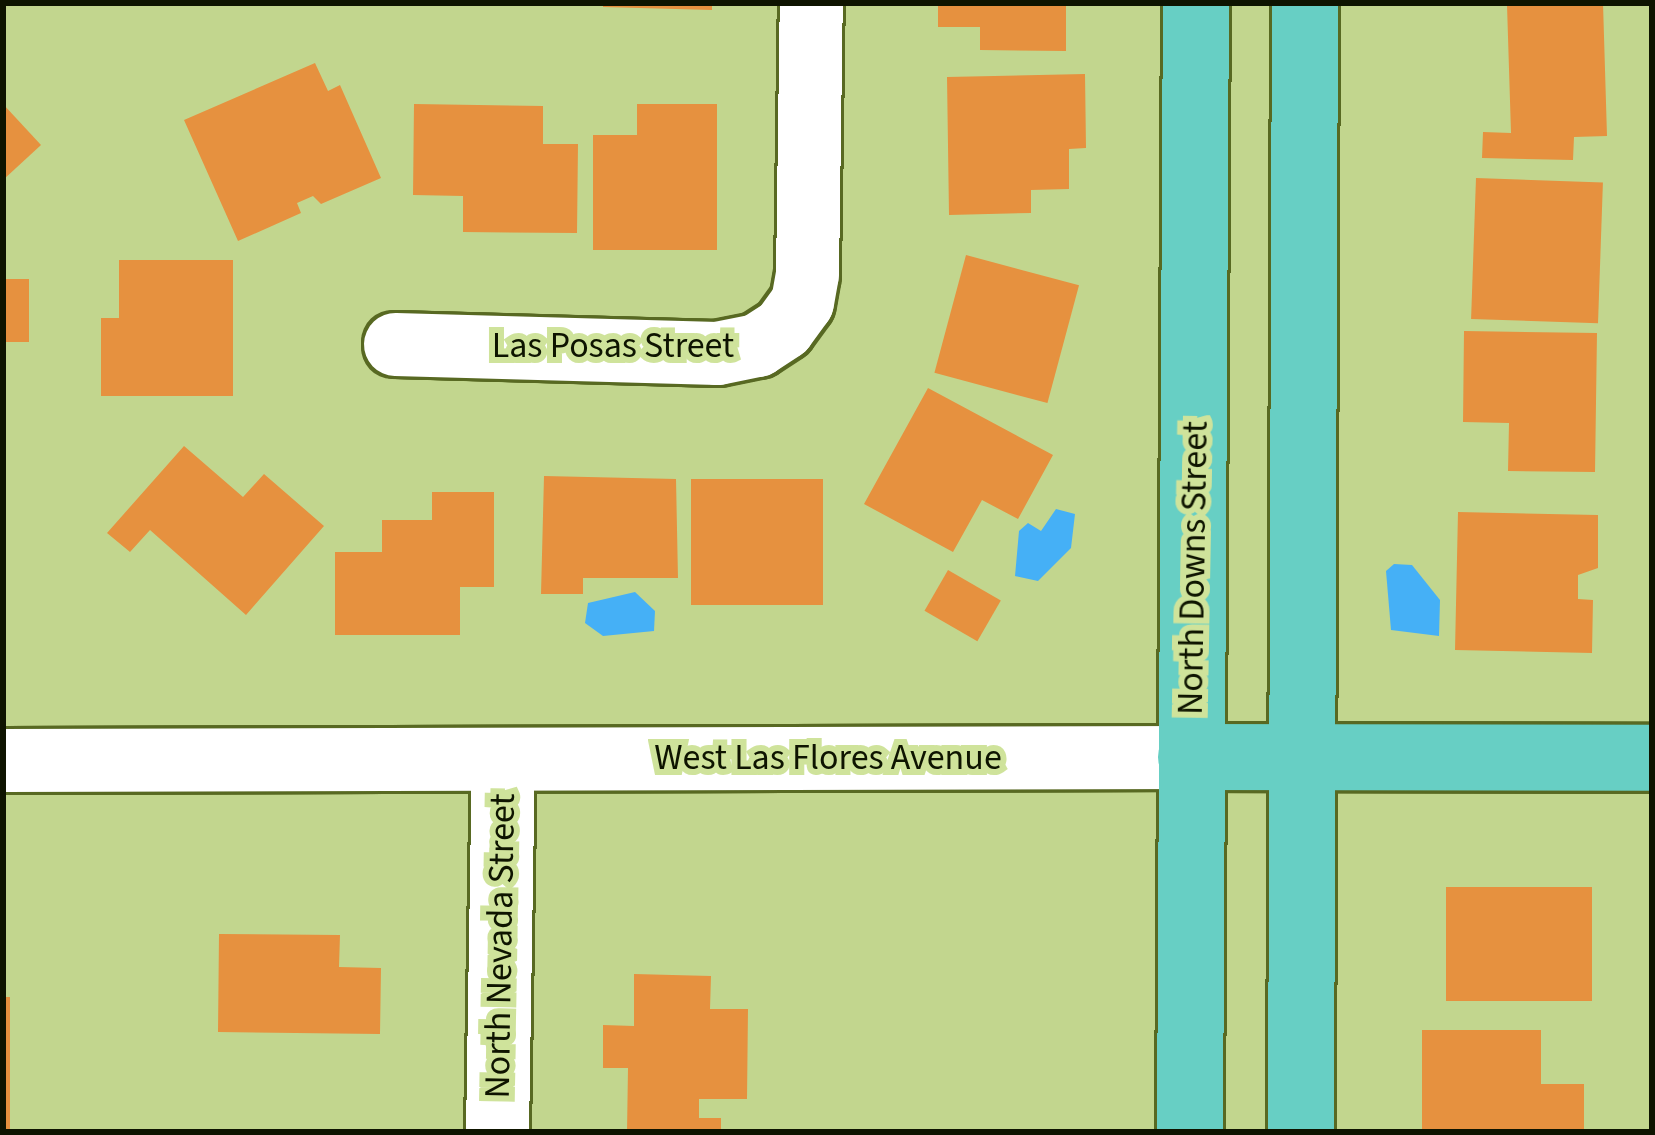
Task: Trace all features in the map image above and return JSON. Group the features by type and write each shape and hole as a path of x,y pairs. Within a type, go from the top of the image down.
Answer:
{"main road":[{"name":"North Downs Street","path":"1190,1132 1196,3"},
{"path":"1300,1132 1305,3"},
{"name":"West Las Flores Avenue","path":"1191,757 1652,758"}],"street":[{"name":"Las Posas Street","path":"395,344 717,353 758,345 782,328 802,302 807,274 812,3"},
{"name":"West Las Flores Avenue","path":"3,760 1191,757"},
{"name":"North Nevada Street","path":"497,1132 503,761"}],"water":[{"path":"1056,509 1075,514 1071,548 1038,581 1015,576 1019,531 1028,523 1041,531"},
{"path":"1394,564 1412,565 1440,600 1439,636 1391,630 1386,571"},
{"path":"635,592 655,611 654,631 603,636 585,623 588,603"}],"building":[{"path":"603,3 712,3 712,10 603,7"},
{"path":"938,3 1066,3 1066,51 980,50 980,27 938,27"},
{"path":"1603,3 1607,136 1574,137 1573,160 1482,158 1483,132 1511,133 1507,5"},
{"path":"315,63 328,91 340,85 381,178 321,204 313,196 297,203 301,213 238,241 184,120"},
{"path":"1085,74 1086,148 1069,149 1069,189 1031,190 1031,213 949,215 947,77"},
{"path":"3,104 41,145 3,180"},
{"path":"414,104 543,106 543,144 578,144 577,233 463,232 463,196 413,195"},
{"path":"637,104 717,104 717,250 593,250 593,135 637,135"},
{"path":"1476,178 1603,182 1598,323 1471,319"},
{"path":"966,255 1079,285 1047,403 934,373"},
{"path":"119,260 233,260 233,396 101,396 101,318 119,318"},
{"path":"3,279 29,279 29,342 3,342"},
{"path":"1464,331 1597,333 1595,472 1508,471 1509,423 1463,422"},
{"path":"928,388 1053,455 1018,519 982,500 953,552 864,504"},
{"path":"184,446 243,497 264,474 324,526 246,615 150,530 130,552 107,533"},
{"path":"544,476 676,479 678,578 583,578 583,594 541,594"},
{"path":"691,479 823,479 823,605 691,605"},
{"path":"432,492 494,492 494,587 460,587 460,635 335,635 335,552 382,552 382,520 432,520"},
{"path":"1458,512 1598,515 1598,568 1578,575 1578,599 1593,600 1592,653 1455,650"},
{"path":"948,570 1001,600 977,641 924,611"},
{"path":"1446,887 1592,887 1592,1001 1446,1001"},
{"path":"219,934 340,935 339,967 381,968 380,1034 218,1032"},
{"path":"634,974 711,976 710,1009 748,1009 747,1099 699,1099 699,1118 721,1118 721,1132 627,1132 628,1068 603,1068 603,1025 634,1026"},
{"path":"3,997 10,997 10,1132 3,1132"},
{"path":"1422,1030 1541,1030 1541,1084 1584,1084 1584,1132 1422,1132"}]}
